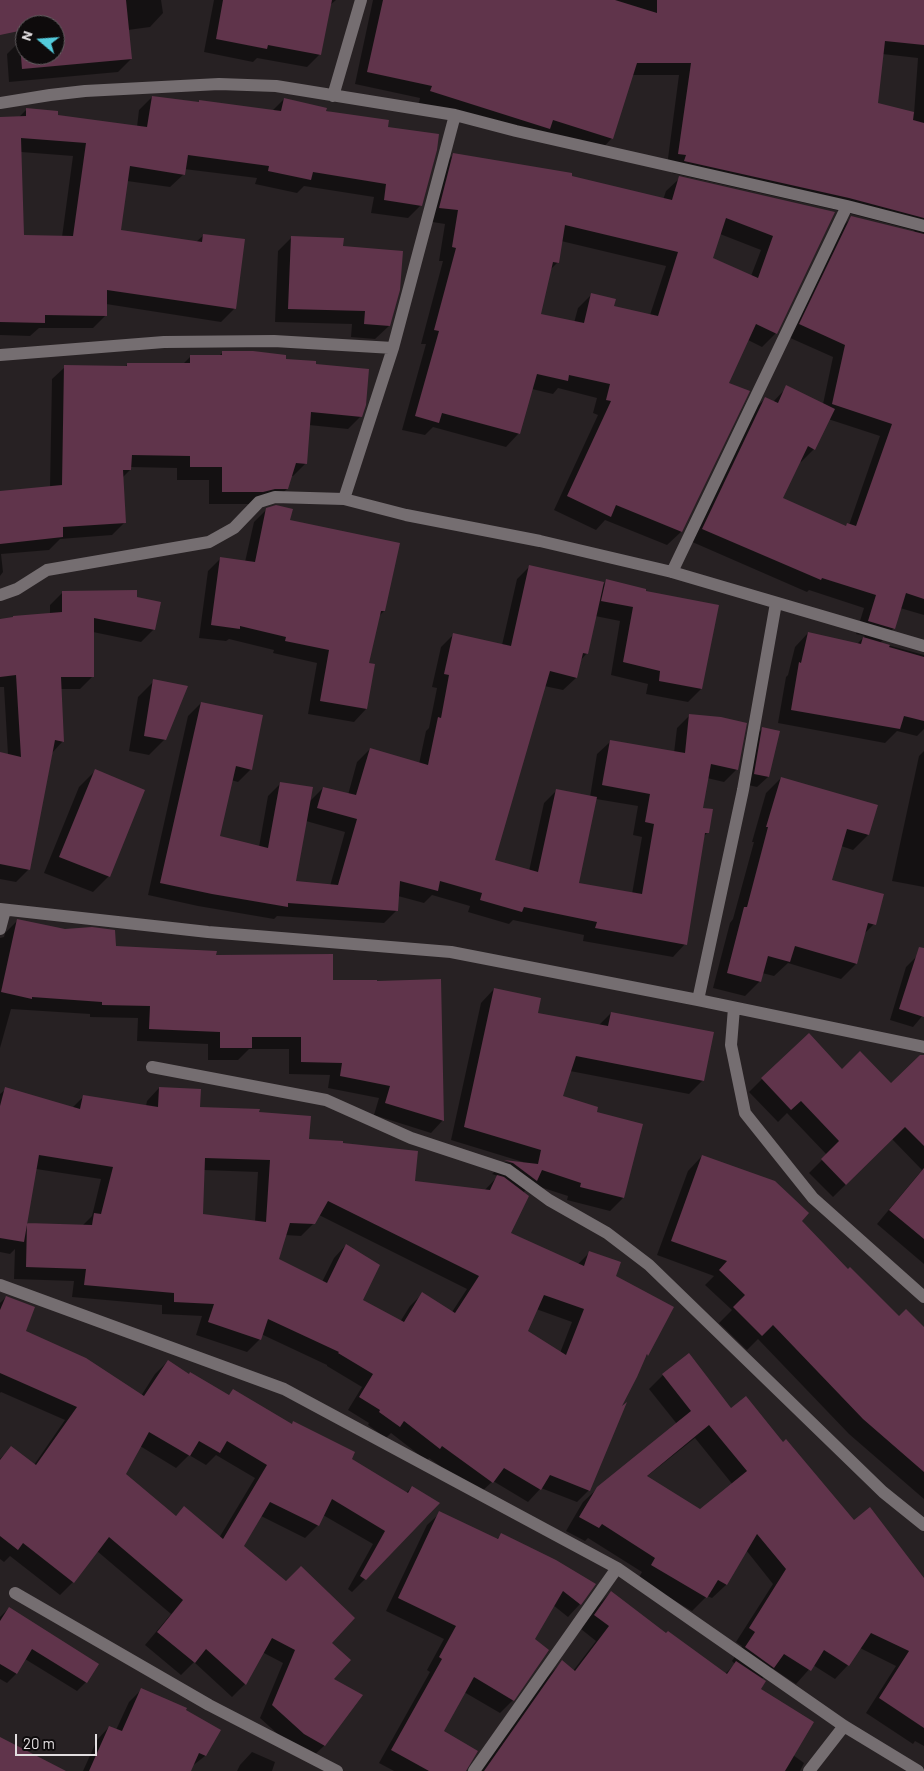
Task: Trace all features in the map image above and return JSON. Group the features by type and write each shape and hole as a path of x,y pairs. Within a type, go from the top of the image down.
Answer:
{"street":[{"path":"333,96 361,0"},
{"path":"0,104 85,90 219,84 276,86 455,115 516,131 847,206 924,226"},
{"path":"344,499 393,348 455,115"},
{"path":"672,572 847,206"},
{"path":"0,355 164,342 274,341 393,348"},
{"path":"0,595 17,589 47,570 209,542 234,528 259,502 275,497 344,499 406,515 540,541 672,572 924,646"},
{"path":"698,1000 743,790 776,603"},
{"path":"0,929 2,910 208,932 451,952 698,1000 924,1047"},
{"path":"734,1008 730,1046 745,1113 813,1198 924,1297"},
{"path":"152,1067 326,1100 410,1138 508,1170 549,1200 607,1233 649,1265 883,1492 924,1525"},
{"path":"0,1285 284,1389 617,1568 844,1726 918,1771"},
{"path":"474,1771 617,1568"},
{"path":"15,1593 209,1705 337,1771"},
{"path":"809,1771 844,1726"}],"building":[{"path":"0,0 126,0 132,59 22,69 22,65 65,65 65,15 15,15 15,32 0,35"},
{"path":"223,0 332,0 321,55 268,45 267,49 216,39"},
{"path":"383,0 615,0 657,13 657,0 924,0 924,45 885,41 878,103 914,112 913,120 924,123 924,218 849,198 684,161 686,155 678,154 691,63 637,63 613,139 553,120 550,129 430,91 432,86 367,72"},
{"path":"152,96 281,111 284,98 327,108 326,111 389,120 388,127 439,134 437,150 422,206 384,200 386,184 313,172 311,180 268,171 269,166 188,155 185,175 130,166 121,230 202,242 203,234 245,239 236,309 107,290 107,316 45,315 45,323 0,322 0,117 26,116 26,108 58,111 58,115 147,127","holes":["21,138 86,143 73,236 24,235"]},
{"path":"453,153 572,173 572,176 672,200 679,176 835,212 777,334 756,324 729,383 750,391 682,532 616,505 611,517 567,496 611,401 606,400 610,384 569,375 568,381 537,374 520,434 442,413 439,423 415,416 439,331 434,330 456,248 452,247 458,210 439,208","holes":["726,218 773,236 758,278 713,258","565,225 678,252 658,316 614,306 616,299 591,293 584,323 541,314 553,262 559,263"]},
{"path":"851,216 924,234 924,599 906,593 895,629 868,621 876,595 822,578 821,580 702,529 765,397 778,403 786,385 835,409 815,450 808,446 783,498 846,526 847,523 856,526 892,424 832,404 845,345 799,324"},
{"path":"291,236 344,238 343,246 403,251 400,290 390,326 364,324 365,311 288,309"},
{"path":"222,351 253,351 286,355 286,359 316,361 316,364 369,369 366,405 362,417 311,412 307,464 296,463 288,489 275,489 263,492 222,492 222,467 190,467 190,456 132,455 131,470 123,470 126,523 63,527 63,537 0,544 0,491 62,485 64,365 127,366 127,363 190,363 190,355 222,355"},
{"path":"276,505 293,509 290,520 400,543 385,611 381,611 369,663 375,664 367,709 320,701 329,650 285,641 286,637 240,626 240,629 211,625 220,557 255,562 266,508"},
{"path":"529,565 604,582 588,654 583,653 577,678 550,671 495,860 538,872 556,789 597,797 579,883 642,894 654,824 645,822 650,794 602,785 610,740 685,753 689,714 721,717 747,723 738,770 711,764 703,808 713,809 709,833 705,833 687,945 595,928 597,922 524,907 522,912 480,900 482,893 440,881 438,891 400,881 398,911 288,903 288,907 160,883 201,702 263,715 252,770 236,766 220,836 268,848 280,782 313,787 296,881 338,885 357,819 317,808 323,787 356,795 370,748 428,765 438,717 441,718 449,675 444,674 453,633 511,646"},
{"path":"606,579 646,589 646,591 719,605 702,689 659,681 660,671 623,662 633,607 601,601"},
{"path":"137,590 137,597 161,602 155,630 94,618 94,677 61,677 64,742 55,740 30,870 0,864 0,752 21,757 16,675 0,677 0,619 13,616 62,612 62,591"},
{"path":"808,632 861,644 863,637 924,657 924,721 904,716 900,729 791,710 799,662 801,663"},
{"path":"153,679 188,686 166,740 144,736"},
{"path":"762,727 780,731 769,777 754,774"},
{"path":"95,769 145,790 110,877 59,857"},
{"path":"781,777 878,805 869,835 847,829 832,880 884,894 876,925 868,923 857,964 795,946 790,962 768,956 761,982 727,973 744,907 747,907 768,827 766,827"},
{"path":"17,919 65,929 92,927 115,930 116,946 217,951 216,955 333,954 333,980 441,979 444,1121 385,1103 390,1086 340,1076 342,1063 301,1062 301,1037 252,1037 252,1048 220,1048 220,1032 149,1029 150,1006 102,1005 102,1002 32,997 32,999 1,992"},
{"path":"919,947 924,948 924,1017 899,1009"},
{"path":"494,988 541,998 538,1013 608,1026 611,1012 714,1032 704,1081 576,1056 563,1096 598,1107 597,1112 643,1124 624,1198 580,1187 581,1183 542,1170 537,1181 513,1163 504,1160 538,1164 541,1150 464,1127"},
{"path":"809,1033 842,1069 860,1051 891,1083 920,1055 924,1055 924,1146 905,1127 846,1185 821,1159 839,1141 801,1101 791,1110 761,1078"},
{"path":"5,1087 80,1109 83,1095 158,1107 159,1087 201,1089 200,1107 260,1109 259,1112 311,1116 309,1139 343,1141 343,1143 418,1151 415,1181 490,1190 497,1175 504,1177 529,1196 511,1233 584,1266 589,1251 621,1262 616,1276 674,1307 648,1356 647,1354 622,1406 627,1402 590,1491 550,1475 541,1490 504,1468 493,1483 442,1446 440,1449 404,1421 400,1427 379,1412 380,1410 359,1397 373,1374 339,1352 268,1319 261,1340 208,1322 214,1304 174,1302 174,1293 84,1285 86,1269 26,1267 27,1225 24,1242 0,1238 0,1106","holes":["39,1155 113,1167 101,1214 94,1213 92,1225 27,1223","205,1158 270,1160 266,1222 203,1214","328,1201 479,1276 455,1313 422,1292 404,1322 363,1300 380,1265 346,1244 327,1283 279,1259 290,1223 315,1224","544,1295 584,1309 566,1355 528,1331"]},
{"path":"702,1155 775,1181 809,1213 802,1221 848,1269 850,1267 899,1316 906,1309 924,1327 924,1472 863,1419 773,1325 762,1336 733,1307 745,1295 719,1270 727,1261 671,1241"},
{"path":"924,1168 924,1239 889,1210"},
{"path":"6,1296 35,1307 26,1331 86,1358 144,1396 168,1360 189,1374 190,1372 229,1395 233,1389 292,1424 293,1421 355,1452 352,1459 408,1493 412,1486 440,1503 366,1580 360,1576 385,1531 332,1499 319,1526 270,1502 244,1546 286,1581 301,1566 355,1618 332,1643 351,1660 334,1679 363,1695 325,1746 304,1734 272,1705 295,1650 272,1638 246,1685 206,1649 195,1663 157,1632 183,1600 109,1537 74,1583 23,1543 18,1550 0,1536 0,1460 11,1446 36,1465 77,1407 0,1373 0,1310","holes":["149,1432 190,1456 199,1441 220,1453 227,1441 267,1465 223,1539 184,1506 176,1516 126,1474"]},
{"path":"689,1353 731,1408 746,1396 783,1442 786,1439 854,1520 870,1507 924,1578 924,1728 879,1698 909,1651 871,1633 849,1666 824,1650 811,1671 784,1654 774,1668 745,1647 755,1632 749,1628 786,1569 757,1534 727,1585 718,1580 707,1598 651,1565 655,1558 602,1524 599,1528 579,1517 597,1487 691,1411 662,1374","holes":["709,1425 747,1471 700,1509 647,1476"]},
{"path":"439,1511 498,1539 501,1533 556,1560 596,1584 581,1605 563,1591 535,1639 549,1650 514,1701 474,1677 444,1731 478,1751 466,1771 429,1771 391,1750 442,1659 439,1657 456,1626 398,1598"},
{"path":"611,1591 666,1633 668,1631 727,1674 736,1661 766,1681 761,1689 814,1722 785,1771 484,1771 562,1660 575,1671 609,1626 594,1615"},
{"path":"9,1607 99,1664 87,1683 32,1649 17,1674 0,1664 0,1621"},
{"path":"141,1688 187,1708 186,1710 221,1730 206,1756 199,1753 191,1771 89,1771 109,1726 122,1731"},
{"path":"0,1737 66,1771 0,1771"}]}
